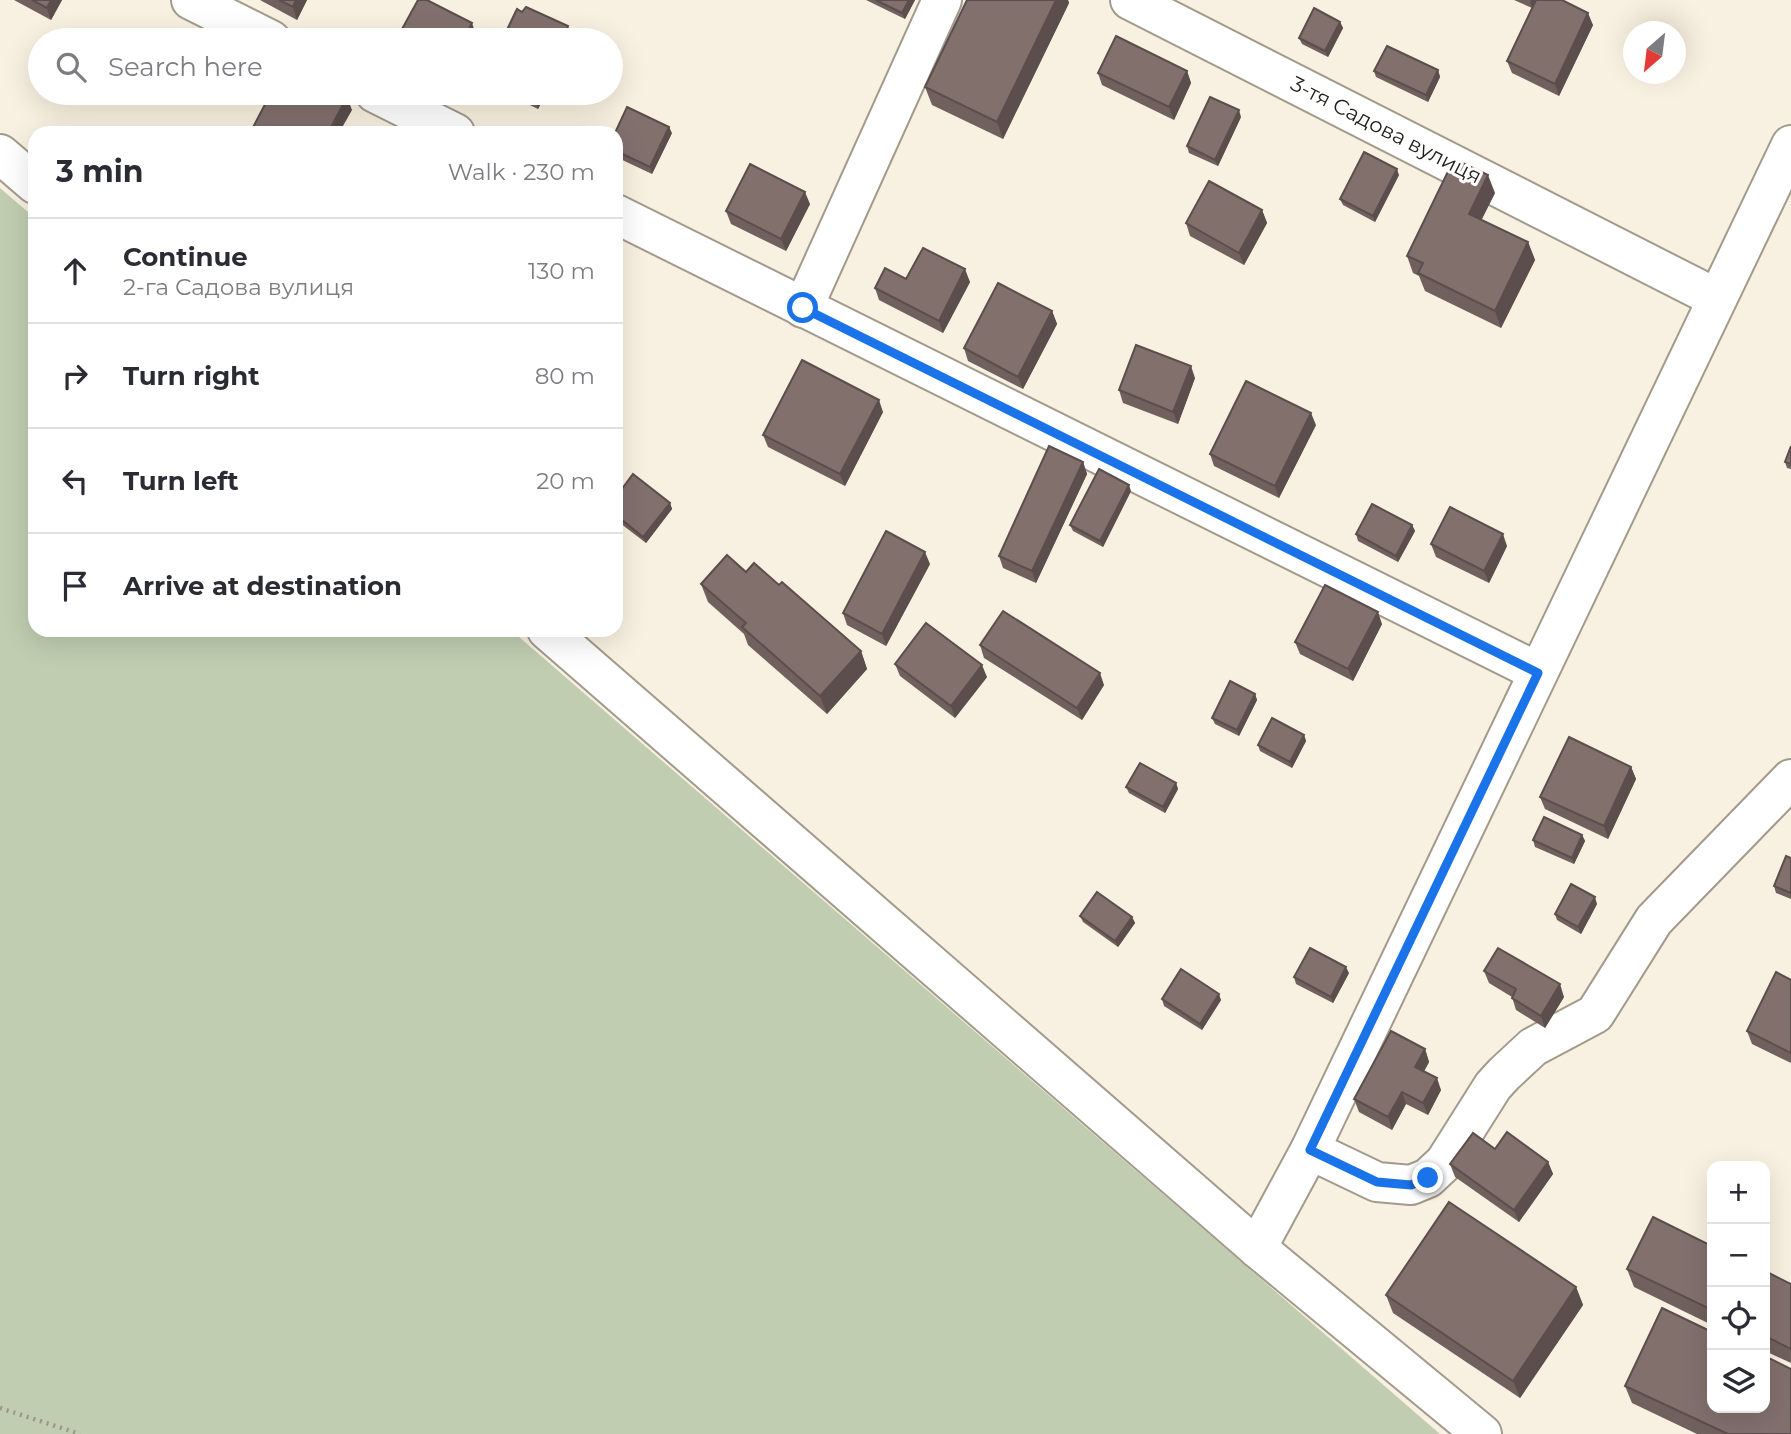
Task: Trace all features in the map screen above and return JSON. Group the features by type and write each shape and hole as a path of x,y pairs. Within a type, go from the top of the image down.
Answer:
{"street":[{"path":"191,0 247,28"},
{"path":"803,308 942,0"},
{"name":"3-тя Садова вулиця","path":"1130,0 1716,299"},
{"path":"399,105 441,126"},
{"path":"1257,1248 1310,1150 1791,145"},
{"path":"0,154 28,178"},
{"path":"623,218 1538,673"},
{"path":"555,637 1257,1248 1482,1434"},
{"path":"1310,1150 1377,1182 1411,1185 1428,1178 1445,1161 1493,1086 1533,1047 1595,1014 1654,920 1791,779"}],"path":[{"path":"0,1408 80,1434"}],"green space":[{"path":"0,188 28,212 28,637 519,637 1440,1434 0,1434"}],"building":[{"path":"32,0 51,0 47,8"},
{"path":"279,0 296,0 293,7"},
{"path":"418,0 427,0 472,23 469,28 403,28"},
{"path":"876,0 909,0 902,13"},
{"path":"967,0 1056,0 997,122 925,87"},
{"path":"1536,0 1562,0 1588,13 1555,84 1507,61"},
{"path":"526,7 568,26 508,28 517,9 522,12"},
{"path":"1314,8 1340,22 1325,51 1299,38"},
{"path":"1116,36 1187,71 1169,107 1098,73"},
{"path":"1387,46 1438,70 1426,95 1374,71"},
{"path":"1210,97 1239,110 1215,160 1187,146"},
{"path":"265,105 343,105 332,126 254,126"},
{"path":"627,107 669,127 650,167 623,154 623,126 618,126"},
{"path":"1364,152 1397,169 1373,216 1340,199"},
{"path":"1454,159 1488,175 1469,214 1528,242 1495,311 1418,273 1423,263 1407,256"},
{"path":"750,164 805,192 781,239 726,211"},
{"path":"1209,181 1262,210 1239,253 1186,223"},
{"path":"923,248 965,269 939,321 875,288 885,268 906,279"},
{"path":"998,283 1052,311 1018,377 964,348"},
{"path":"1136,345 1191,366 1173,412 1119,390"},
{"path":"802,360 879,400 840,474 763,435"},
{"path":"1246,381 1311,413 1275,486 1210,454"},
{"path":"1049,446 1083,462 1032,571 999,556"},
{"path":"1791,446 1791,464 1785,462"},
{"path":"1099,469 1129,485 1100,541 1070,525"},
{"path":"633,474 670,503 643,537 623,521 623,488"},
{"path":"1372,504 1412,525 1396,556 1356,534"},
{"path":"1450,507 1503,534 1484,571 1431,544"},
{"path":"886,531 925,552 882,634 843,613"},
{"path":"727,555 746,572 754,563 779,585 782,582 861,651 820,696 742,627 746,623 701,584"},
{"path":"1325,585 1378,612 1348,669 1295,642"},
{"path":"1003,611 1100,673 1077,708 980,645"},
{"path":"926,623 982,665 951,706 895,664"},
{"path":"1230,681 1255,694 1237,730 1212,718"},
{"path":"1272,718 1304,735 1290,762 1258,745"},
{"path":"1569,737 1631,767 1604,826 1540,797"},
{"path":"1140,763 1176,783 1163,807 1126,787"},
{"path":"1544,817 1582,835 1572,858 1533,840"},
{"path":"1786,856 1791,858 1791,893 1774,886"},
{"path":"1571,884 1595,897 1578,927 1555,914"},
{"path":"1097,892 1132,917 1115,941 1080,916"},
{"path":"1310,948 1346,967 1331,997 1294,977"},
{"path":"1498,948 1560,984 1541,1016 1512,998 1516,989 1484,971"},
{"path":"1181,969 1219,994 1200,1024 1162,999"},
{"path":"1776,972 1791,980 1791,1053 1747,1031"},
{"path":"1391,1031 1425,1049 1415,1067 1437,1078 1423,1103 1402,1092 1388,1117 1354,1099"},
{"path":"1507,1132 1548,1162 1514,1210 1450,1164 1473,1133 1495,1149"},
{"path":"1449,1202 1576,1287 1513,1381 1386,1295"},
{"path":"1653,1217 1707,1244 1707,1308 1627,1269"},
{"path":"1770,1274 1791,1284 1791,1349 1770,1338"},
{"path":"1662,1308 1707,1330 1707,1413 1770,1413 1770,1358 1791,1369 1791,1434 1728,1434 1625,1386"}],"route":[{"path":"803,308 1538,673 1310,1150 1377,1182 1411,1185 1428,1178"}]}
